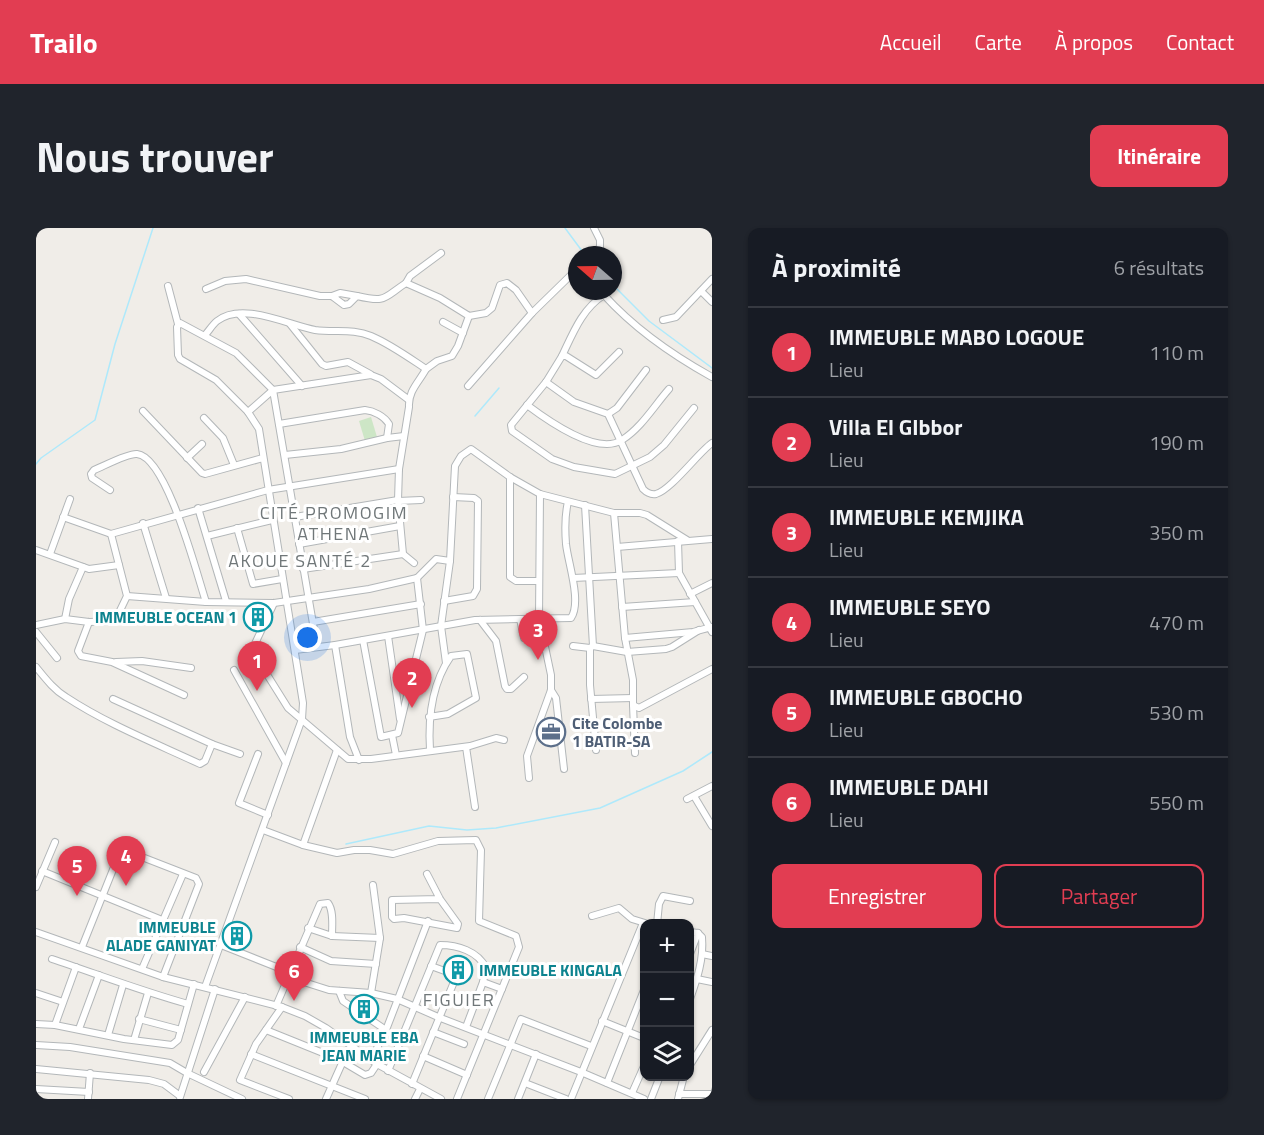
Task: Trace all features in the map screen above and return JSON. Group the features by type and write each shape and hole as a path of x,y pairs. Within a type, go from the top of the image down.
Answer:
{"street":[{"path":"594,228 600,240 600,246"},
{"path":"206,289 225,281 246,279 320,296 333,296 340,292 381,300 390,296 406,283 410,276 441,253"},
{"path":"468,386 532,314 568,278"},
{"path":"663,320 676,317 712,279"},
{"path":"406,283 440,298 469,316 486,313 492,308 500,285 507,283 516,290 532,314"},
{"path":"168,286 178,324 177,346 180,359 216,380 248,412 259,429 272,520 302,690 302,719 205,987"},
{"path":"701,291 712,302"},
{"path":"333,296 344,305 349,304 357,296"},
{"path":"595,300 584,313 546,382 511,425 511,429 552,459 574,467 610,474 632,468 650,457 664,446 694,408"},
{"path":"609,300 630,321 695,368 712,377"},
{"path":"205,335 219,320 239,314 256,314 316,330 364,333 389,344 426,369"},
{"path":"239,314 302,386"},
{"path":"414,563 403,554 398,500 399,469 410,407 409,399 413,388 426,369 453,356 469,316"},
{"path":"443,322 463,333"},
{"path":"290,323 322,364 326,366 348,362 381,379 409,399"},
{"path":"178,324 205,335 236,353 273,390 317,647"},
{"path":"562,356 566,356 596,375 619,352"},
{"path":"608,414 622,404 646,370"},
{"path":"248,412 273,390 370,375"},
{"path":"546,382 574,402 608,414 643,489 650,494 657,494 669,485 712,443"},
{"path":"527,405 567,433 600,443 621,442 642,424 669,389"},
{"path":"279,424 365,410 372,411 386,419 389,424 387,438"},
{"path":"142,411 198,471 205,474 263,458"},
{"path":"204,418 223,438 234,465"},
{"path":"285,455 341,449 404,436"},
{"path":"187,458 202,444"},
{"path":"446,663 441,626 450,561 455,466 461,456 471,449 510,477 540,494 614,513 647,515 687,540"},
{"path":"110,490 92,478 91,474 94,470 140,454 159,471 178,514 206,602"},
{"path":"63,517 111,534 143,523 290,485 399,469"},
{"path":"510,477 510,577 516,581 539,581"},
{"path":"529,778 527,756 551,690 551,675 539,618 540,494"},
{"path":"444,601 473,596 477,589 478,501 474,498 453,497"},
{"path":"50,554 70,499"},
{"path":"295,518 398,500 421,500"},
{"path":"295,650 480,620 571,618 574,612 573,578 566,545 568,502"},
{"path":"585,505 592,647 591,699 596,750"},
{"path":"198,508 226,601"},
{"path":"614,513 625,638 633,680 635,753"},
{"path":"207,536 272,520"},
{"path":"143,523 166,598"},
{"path":"299,544 400,526"},
{"path":"237,528 253,584 282,579"},
{"path":"36,625 65,619 89,622 115,621 127,596 111,534"},
{"path":"617,547 687,540 711,543"},
{"path":"625,638 711,629 679,573 678,541"},
{"path":"36,550 93,569 119,565"},
{"path":"303,569 403,554"},
{"path":"127,596 206,602 274,603 369,589 417,579 436,559 450,561"},
{"path":"65,619 69,599 83,567"},
{"path":"573,578 679,573"},
{"path":"363,640 381,737 398,733 423,630 417,579"},
{"path":"690,594 712,583"},
{"path":"622,607 695,602"},
{"path":"274,603 253,652 288,708 348,759 359,760 466,747 496,738 504,740"},
{"path":"313,622 421,604"},
{"path":"520,619 524,638"},
{"path":"480,620 496,642 507,689 511,689 524,677"},
{"path":"89,622 79,654 112,662 184,695"},
{"path":"573,646 627,652 672,647 699,630"},
{"path":"36,632 57,658"},
{"path":"388,636 400,724"},
{"path":"335,645 350,737 359,760"},
{"path":"429,717 448,714 476,698 467,654 451,656 446,663 429,717 430,750"},
{"path":"112,662 142,661 191,668"},
{"path":"36,667 66,698 119,727 200,764 203,764 212,744"},
{"path":"591,699 633,702 639,708 712,669"},
{"path":"234,670 286,763"},
{"path":"551,690 556,698 564,769"},
{"path":"113,699 212,744 240,753"},
{"path":"392,735 396,756"},
{"path":"466,747 475,807"},
{"path":"303,845 337,750"},
{"path":"258,754 239,803 268,815"},
{"path":"687,800 712,786"},
{"path":"694,796 712,826"},
{"path":"263,830 303,845 337,853 370,850 393,854 438,841 476,840 482,850 480,921 516,936 519,944 457,1099"},
{"path":"36,887 55,842"},
{"path":"82,947 122,850 196,878 199,884 163,977"},
{"path":"42,871 162,920"},
{"path":"142,969 183,874"},
{"path":"427,874 458,927 392,917 392,900 440,899"},
{"path":"371,993 380,938 373,885"},
{"path":"658,919 659,904 663,896 690,901"},
{"path":"289,1099 240,1080 251,1054 279,1006 289,974 320,904 330,905 332,936"},
{"path":"592,916 619,908 632,919 640,922"},
{"path":"266,1030 343,1061 365,1075 370,1073 428,921"},
{"path":"308,928 332,936 380,938"},
{"path":"36,932 163,977 279,1006 316,1021 388,1071 441,1099"},
{"path":"571,1099 640,932"},
{"path":"694,932 702,937 702,954 694,988"},
{"path":"694,944 698,933"},
{"path":"221,945 329,990 371,993 397,999 644,1099"},
{"path":"388,1071 440,945 468,950 486,968 466,1027"},
{"path":"300,947 331,961 376,964"},
{"path":"702,954 712,956"},
{"path":"52,959 123,985 188,1004"},
{"path":"412,1084 456,978 454,975 431,966"},
{"path":"55,1025 76,967"},
{"path":"79,1029 99,975"},
{"path":"697,979 712,982"},
{"path":"483,982 502,989"},
{"path":"36,1024 55,1025 172,1045 177,1043 194,984"},
{"path":"108,1035 123,985"},
{"path":"36,1069 90,1073 164,1084 180,1098 215,989"},
{"path":"339,991 343,1002 386,1030"},
{"path":"36,993 63,1002"},
{"path":"134,1040 148,993"},
{"path":"204,1072 244,997"},
{"path":"607,1083 640,1002"},
{"path":"488,1099 521,1018 591,1046"},
{"path":"139,1019 181,1030"},
{"path":"602,1021 640,1036"},
{"path":"694,1059 712,1030"},
{"path":"433,1032 464,1044"},
{"path":"36,1045 70,1047 170,1063 242,1099"},
{"path":"251,1054 365,1099"},
{"path":"518,1099 536,1054"},
{"path":"423,1056 467,1075"},
{"path":"326,1099 343,1061"},
{"path":"36,1089 88,1096 90,1073"},
{"path":"632,1094 640,1077"},
{"path":"651,1099 658,1081"},
{"path":"683,1081 679,1097 712,1094"},
{"path":"525,1083 566,1099"},
{"path":"416,1099 420,1089"}],"green space":[{"path":"371,417 377,437 365,441 359,421"}],"waterway":[{"path":"36,464 41,458 95,420 115,344 153,228"},
{"path":"565,228 578,246"},
{"path":"622,294 649,321 712,368"},
{"path":"475,416 499,388"},
{"path":"346,844 429,826 467,830 496,828 600,808 683,771 712,752"}],"place":[{"name":"IMMEUBLE OCEAN 1","path":"258,617"},
{"name":"IMMEUBLE KEMJIKA","path":"538,660"},
{"name":"IMMEUBLE MABO LOGOUE","path":"257,691"},
{"name":"Villa El GIbbor","path":"412,708"},
{"name":"Cite Colombe 1 BATIR-SA","path":"551,732"},
{"name":"IMMEUBLE SEYO","path":"126,886"},
{"name":"IMMEUBLE GBOCHO","path":"77,896"},
{"name":"IMMEUBLE ALADE GANIYAT","path":"237,936"},
{"name":"IMMEUBLE KINGALA","path":"458,970"},
{"name":"IMMEUBLE DAHI","path":"294,1001"},
{"name":"IMMEUBLE EBA JEAN MARIE","path":"364,1009"}],"district":[{"name":"CITÉ PROMOGIM ATHENA","path":"334,522"},
{"name":"AKOUE SANTÉ 2","path":"300,560"},
{"name":"FIGUIER","path":"459,999"}]}
